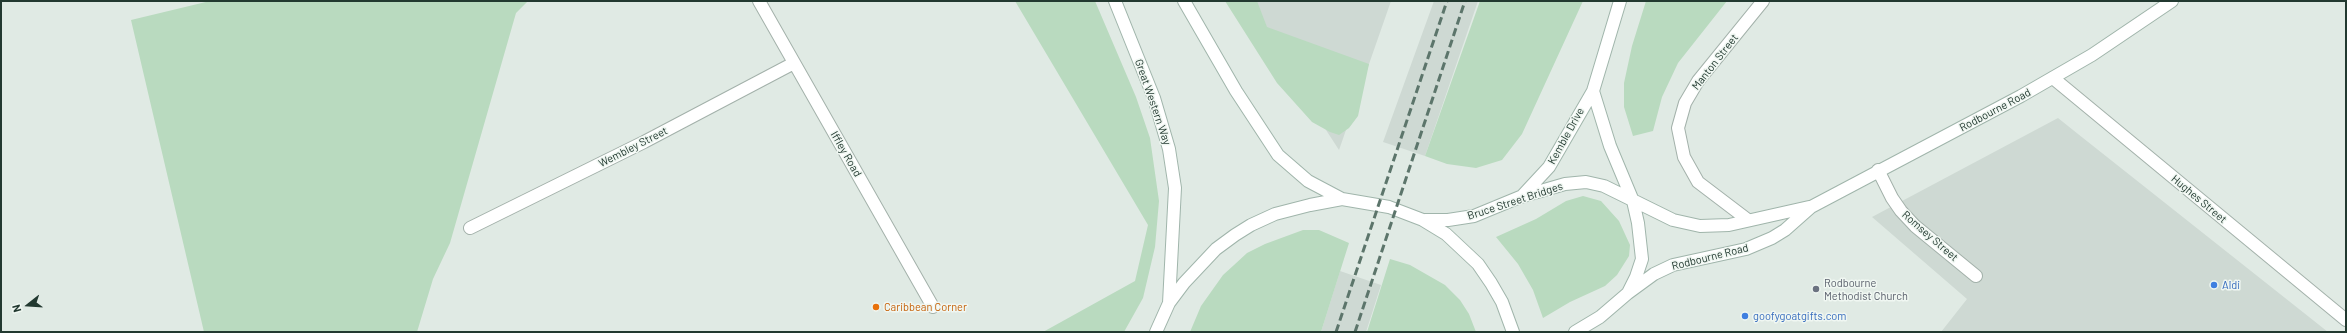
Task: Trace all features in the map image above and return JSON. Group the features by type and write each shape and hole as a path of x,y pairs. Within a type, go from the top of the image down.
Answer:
{"street":[{"name":"Iffley Road","path":"759,1 933,307"},
{"name":"Great Western Way","path":"1115,1 1154,98 1169,149 1175,188 1169,303"},
{"path":"1184,1 1236,91 1278,155 1308,181 1342,199"},
{"name":"Kemble Drive","path":"1520,197 1549,167 1593,90 1620,1"},
{"name":"Manton Street","path":"1748,220 1732,210 1698,182 1684,157 1678,128 1681,115 1698,81 1763,1"},
{"name":"Rodbourne Road","path":"1628,293 1654,274 1673,265 1730,253 1758,244 1784,230 1811,207 1878,170 2005,105 2053,78 2172,1"},
{"name":"Wembley Street","path":"470,228 644,142 794,63"},
{"name":"Hughes Street","path":"2053,78 2346,320"},
{"name":"Kemble Drive","path":"1593,90 1610,146 1633,201"},
{"name":"Romsey Street","path":"1878,170 1892,198 1901,211 1915,226 1976,276"},
{"name":"Bruce Street Bridges","path":"1423,220 1448,220 1474,216 1520,197 1565,184 1586,182 1604,186 1633,201"},
{"name":"Bruce Street Bridges","path":"1156,332 1169,303 1184,283 1216,249 1251,225 1291,209 1342,199 1389,207 1423,220 1446,234 1478,264 1502,302 1513,332"},
{"path":"1575,332 1600,317 1628,293 1636,277 1642,259 1638,223 1633,201"},
{"name":"Rodbourne Road","path":"1633,201 1673,220 1700,226 1719,226 1811,207"}],"shaded area":[{"path":"1243,1 1391,1 1339,150 1276,53"},
{"path":"1434,1 1478,1 1425,156 1383,142"},
{"path":"2058,118 2328,332 1941,332 1967,299 1872,217"},
{"path":"1340,271 1381,285 1366,332 1321,332"}],"green space":[{"path":"210,1 528,1 516,13 450,243 433,279 417,332 204,332 131,20"},
{"path":"1015,1 1095,1 1136,97 1150,138 1159,201 1155,247 1143,298 1124,332 1043,332 1135,281 1148,225"},
{"path":"1225,1 1257,1 1267,27 1369,64 1358,116 1349,128 1339,135 1330,132 1312,122 1277,83"},
{"path":"1480,1 1583,1 1522,134 1502,160 1476,168 1447,164 1425,156"},
{"path":"1646,1 1727,1 1678,63 1662,97 1653,131 1633,136 1624,107 1624,83 1632,46"},
{"path":"1583,196 1601,201 1619,221 1630,245 1629,256 1617,275 1605,286 1570,302 1543,318 1533,290 1518,264 1496,237 1536,219 1566,201"},
{"path":"1303,230 1319,230 1349,243 1321,332 1190,332 1201,306 1223,275 1247,253 1265,244"},
{"path":"1390,259 1410,265 1445,285 1460,300 1469,314 1476,332 1367,332"}],"railway":[{"path":"1336,332 1447,1"},
{"path":"1355,332 1465,1"}],"place":[{"name":"Aldi","path":"2214,285"},
{"name":"Rodbourne Methodist Church","path":"1816,289"},
{"name":"Caribbean Corner","path":"876,307"},
{"name":"goofygoatgifts.com","path":"1745,316"}]}
